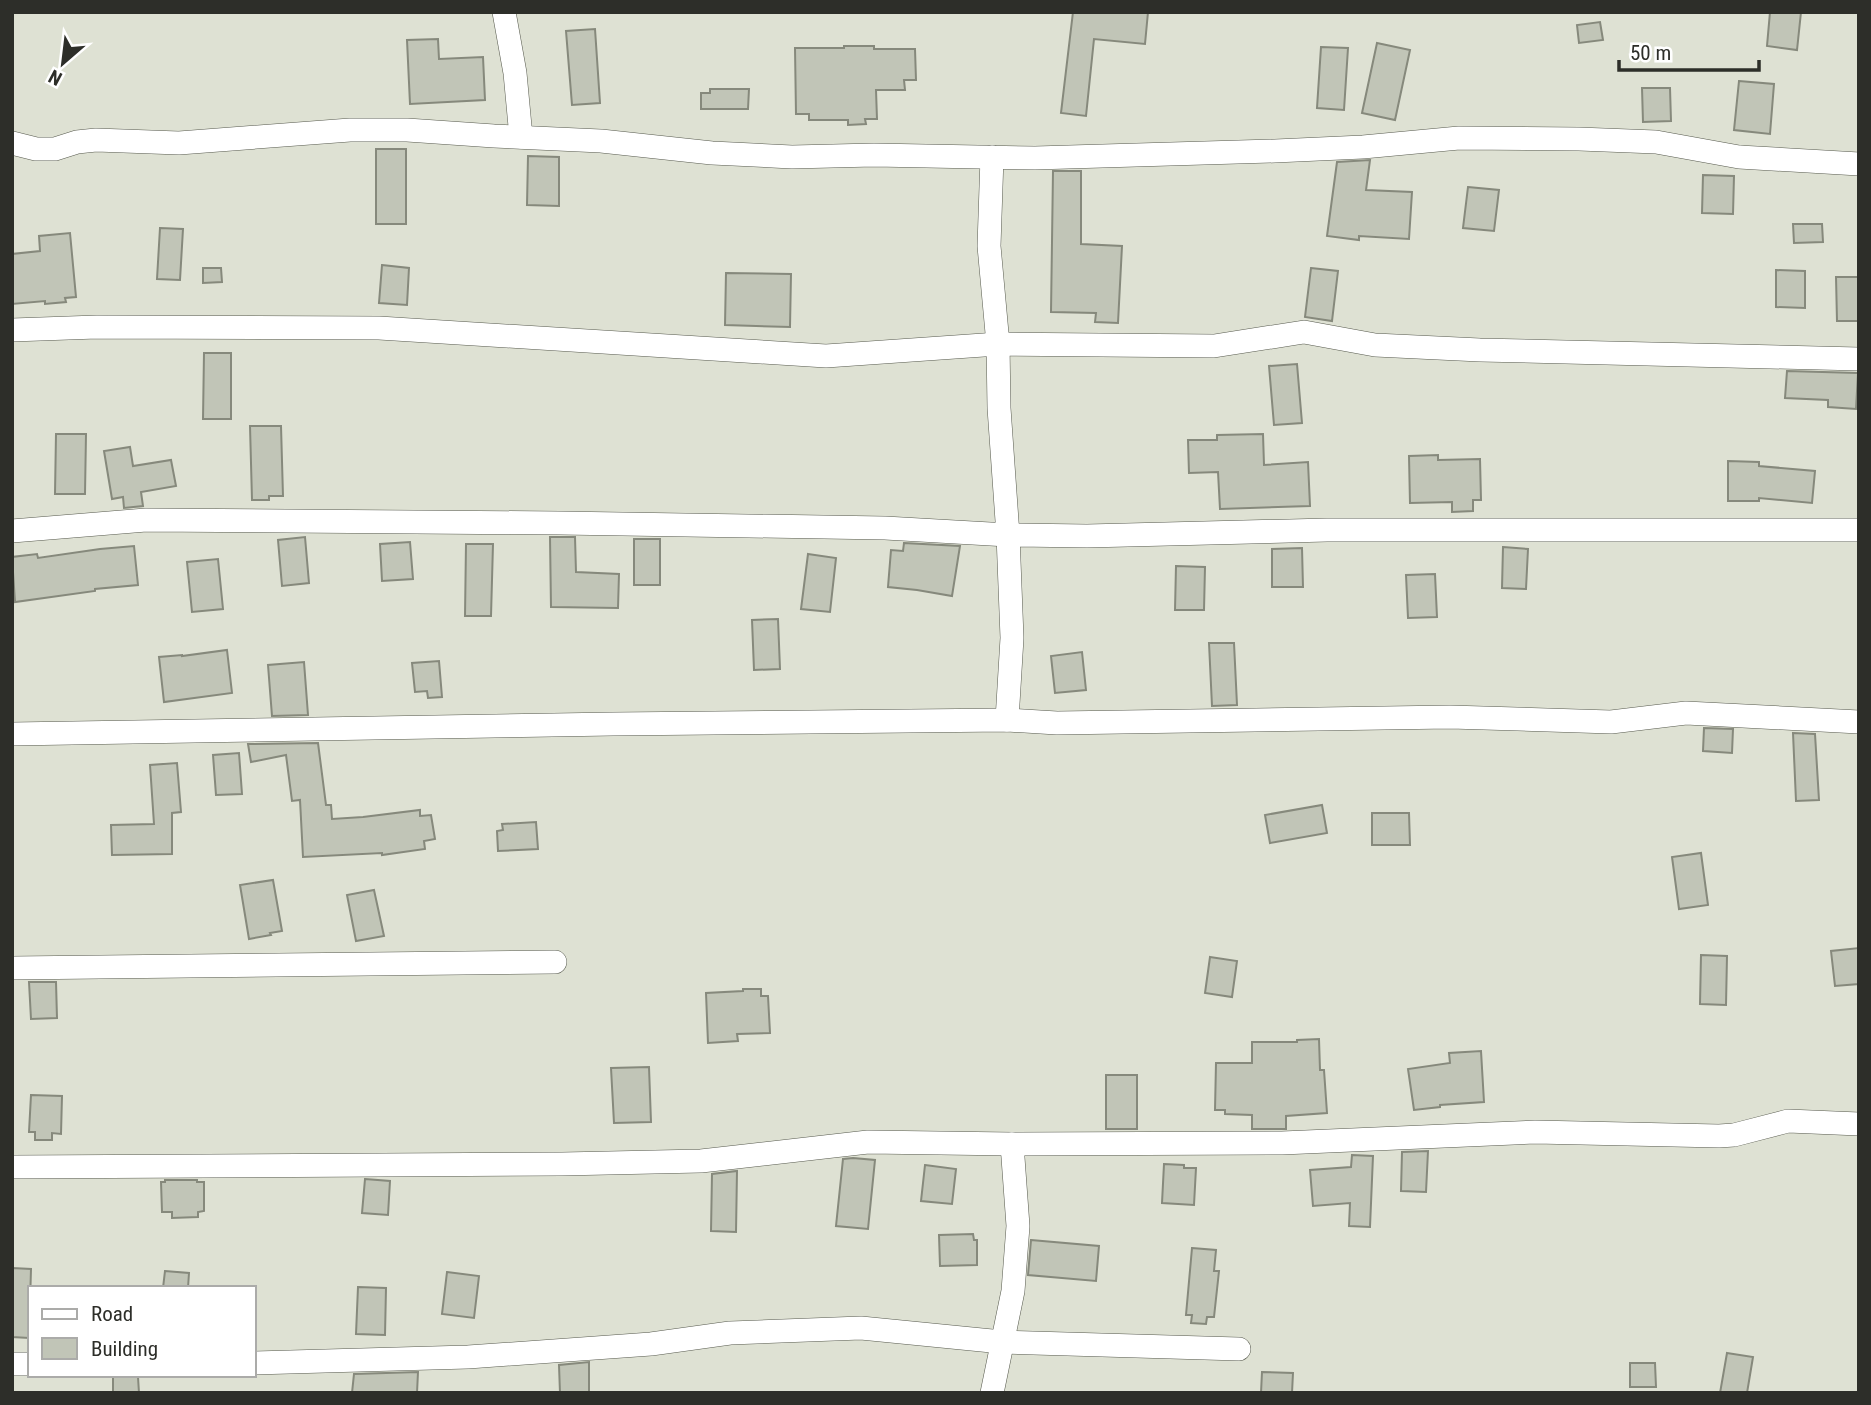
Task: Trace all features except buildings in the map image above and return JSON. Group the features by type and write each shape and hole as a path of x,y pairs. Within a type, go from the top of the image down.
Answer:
{"street":[{"path":"504,12 515,72 521,137"},
{"path":"12,143 36,149 55,149 96,140 179,143 350,130 407,130 601,141 712,153 792,158 874,155 1035,158 1275,151 1459,138 1579,139 1656,142 1739,157 1859,164"},
{"path":"992,157 989,246 998,344 1012,638 1007,720"},
{"path":"12,330 97,327 379,328 826,356 998,344 1214,346 1304,332 1375,345 1467,350 1859,359"},
{"path":"12,530 146,520 858,528 1087,537 1340,530 1859,530"},
{"path":"12,734 1007,720 1056,723 1450,717 1611,723 1686,713 1859,722"},
{"path":"12,968 555,962"},
{"path":"12,1167 659,1162 701,1161 868,1142 1282,1143 1535,1132 1719,1136 1734,1135 1788,1121 1859,1124"},
{"path":"992,1393 1013,1292 1018,1226 1012,1144"},
{"path":"256,1363 468,1357 651,1345 730,1334 861,1328 1002,1342 1239,1349"}]}
